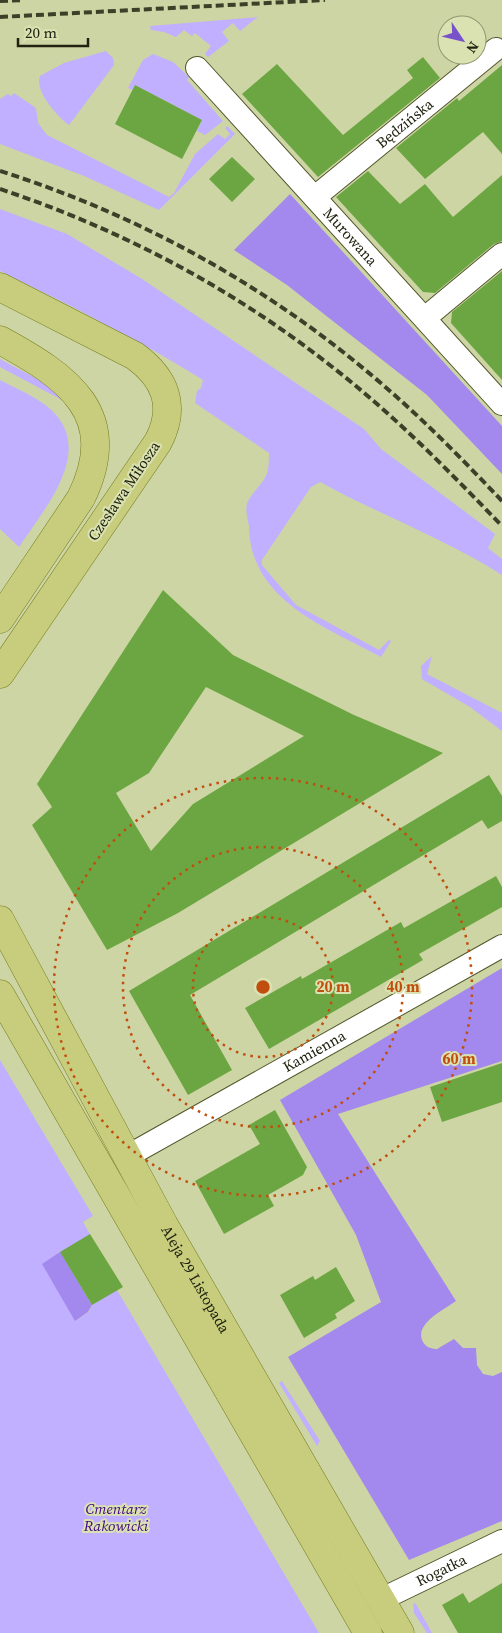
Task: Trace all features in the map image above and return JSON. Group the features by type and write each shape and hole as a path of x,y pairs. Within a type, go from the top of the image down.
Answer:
{"main road":[{"name":"Czesława Miłosza","path":"0,287 134,356 153,371 161,382 167,405 164,430 158,442 0,674"},
{"name":"Czesława Miłosza","path":"0,340 42,365 74,389 88,412 96,444 91,479 81,498 0,619"},
{"name":"Aleja 29 Listopada","path":"0,920 126,1156 202,1293 400,1633"},
{"name":"Aleja 29 Listopada","path":"0,994 368,1633"}],"street":[{"name":"Będzińska","path":"315,197 496,49"},
{"name":"Murowana","path":"197,68 502,404"},
{"path":"425,318 502,254"},
{"name":"Kamienna","path":"126,1156 502,946"},
{"name":"Rogatka","path":"380,1600 502,1541"}],"green space":[{"path":"258,17 240,31 233,23 222,32 229,41 208,57 205,54 211,46 195,33 192,36 184,30 176,37 164,32 151,30 150,26"},
{"path":"106,51 113,58 114,65 69,125 48,103 40,89 40,76 64,63"},
{"path":"153,54 173,62 189,77 187,80 223,121 205,135 197,131 202,120 135,85 132,90 128,88 143,60"},
{"path":"14,93 36,108 38,123 47,135 169,197 174,193 195,154 218,134 225,139 230,134 225,128 227,126 235,134 159,210 84,176 0,144 0,99 8,94 11,96"},
{"path":"0,209 67,234 142,279 364,429 381,449 495,534 488,548 502,559 502,575 435,538 320,482 311,487 262,560 262,565 296,605 379,650 389,640 391,641 381,657 315,622 295,608 277,592 262,574 253,552 246,506 248,500 266,476 269,453 195,403 197,391 201,388 203,380 128,336 0,271"},
{"path":"0,359 52,387 62,400 0,367"},
{"path":"0,380 41,402 59,418 67,436 68,455 63,474 43,512 19,547 0,529"},
{"path":"432,656 427,674 502,713 502,731 470,707 422,679 421,666"},
{"name":"Cmentarz Rakowicki","path":"0,1060 93,1216 83,1222 90,1234 75,1321 89,1312 92,1305 117,1290 319,1633 0,1633"},
{"path":"282,1381 320,1441 317,1446 279,1383"},
{"path":"413,1603 416,1604 432,1633 427,1633 414,1613"}],"shaded area":[{"path":"290,194 502,426 502,474 427,395 287,285 234,250"},
{"path":"502,968 502,1061 338,1114 456,1301 426,1323 421,1335 423,1342 433,1349 437,1349 454,1339 463,1348 476,1348 477,1365 483,1374 493,1376 502,1372 502,1521 409,1560 288,1357 381,1302 356,1235 280,1100"},
{"path":"60,1252 92,1305 88,1312 75,1321 42,1264"}],"building":[{"path":"423,57 440,78 318,177 242,94 277,64 343,135 413,78 407,70"},
{"path":"502,65 502,154 483,132 425,179 396,148 457,98 459,101"},
{"path":"135,85 202,120 182,159 115,124"},
{"path":"232,157 255,179 232,202 209,179"},
{"path":"368,171 400,204 425,184 453,217 502,175 502,241 494,244 435,293 423,292 336,197"},
{"path":"502,271 502,380 451,323 452,312"},
{"path":"163,590 233,655 354,715 443,753 178,913 107,950 32,825 52,807 37,784","holes":["206,687 304,736 193,804 151,851 116,793 149,773"]},
{"path":"489,775 502,796 502,821 488,829 482,820 190,995 232,1070 188,1095 129,991"},
{"path":"496,876 502,887 502,907 419,954 423,960 269,1049 245,1008 301,976 302,979 401,922 404,928"},
{"path":"502,1063 502,1102 442,1122 430,1087"},
{"path":"275,1110 307,1167 303,1175 268,1195 274,1206 224,1234 195,1181 260,1144 249,1125"},
{"path":"90,1234 123,1287 92,1305 60,1252"},
{"path":"336,1267 355,1301 335,1314 337,1318 304,1338 280,1295 313,1276 315,1280"},
{"path":"502,1583 502,1633 458,1633 442,1605 463,1593 469,1603"}],"railway":[{"path":"0,1 23,0"},
{"path":"0,17 325,0"},
{"path":"0,171 53,189 154,233 203,258 296,317 383,385 444,442 502,501"},
{"path":"0,189 45,205 131,242 173,263 254,311 331,366 376,403 441,463 502,526"}]}
